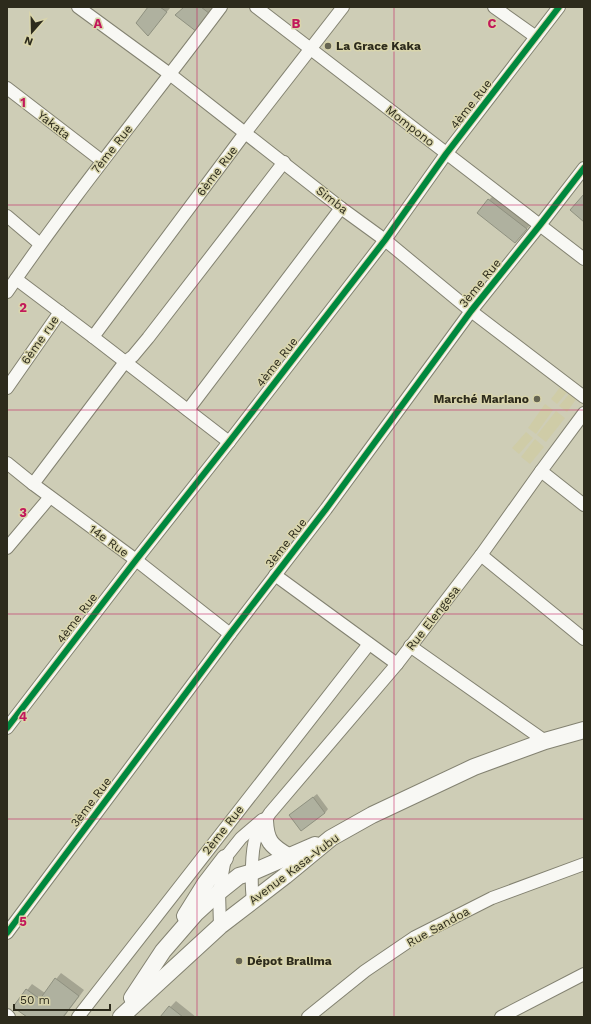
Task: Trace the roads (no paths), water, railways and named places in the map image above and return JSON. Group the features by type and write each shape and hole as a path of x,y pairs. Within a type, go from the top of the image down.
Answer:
{"main road":[{"name":"Avenue Kasa-Vubu","path":"120,1017 220,926 332,838 372,816 474,767 545,741 584,730"},
{"path":"268,817 265,831 271,844 276,850 288,856"},
{"path":"120,1017 162,951 196,913 219,892 239,876 253,872 332,838"},
{"path":"170,942 205,884 226,858"}],"street":[{"name":"Simba","path":"78,7 284,162 385,240 471,311 584,397"},
{"name":"7ème Rue","path":"7,292 40,244 102,161 170,75 221,7"},
{"name":"Mompono","path":"256,7 584,259"},
{"name":"6ème Rue","path":"93,337 245,133 343,7"},
{"path":"494,7 536,37"},
{"name":"4ème Rue","path":"7,728 385,240 446,154 559,7"},
{"name":"Yakata","path":"7,88 102,161"},
{"path":"33,484 125,362 133,356 148,338 284,162"},
{"name":"3ème Rue","path":"7,933 230,634 326,510 471,311 584,168"},
{"path":"188,410 342,208"},
{"path":"7,216 40,244"},
{"path":"16,279 229,442"},
{"name":"6ème rue","path":"7,388 60,312"},
{"name":"Rue Elengesa","path":"268,817 397,664 481,555 584,414"},
{"name":"14e Rue","path":"7,463 136,560 230,634"},
{"path":"541,471 584,504"},
{"path":"7,548 50,496"},
{"path":"481,555 584,639"},
{"path":"275,575 397,664"},
{"name":"2ème Rue","path":"78,1017 369,644"},
{"path":"410,646 545,741"},
{"path":"220,926 219,892 226,858 241,838 268,817"},
{"path":"253,900 255,842 268,817"},
{"name":"Rue Sandoa","path":"308,1017 365,971 415,937 492,898 584,864"},
{"path":"501,1017 584,974"}],"place":[{"name":"La Grace Kaka","path":"328,46"},
{"name":"Marché Mariano","path":"537,399"},
{"name":"Dépot Bralima","path":"239,961"}]}
